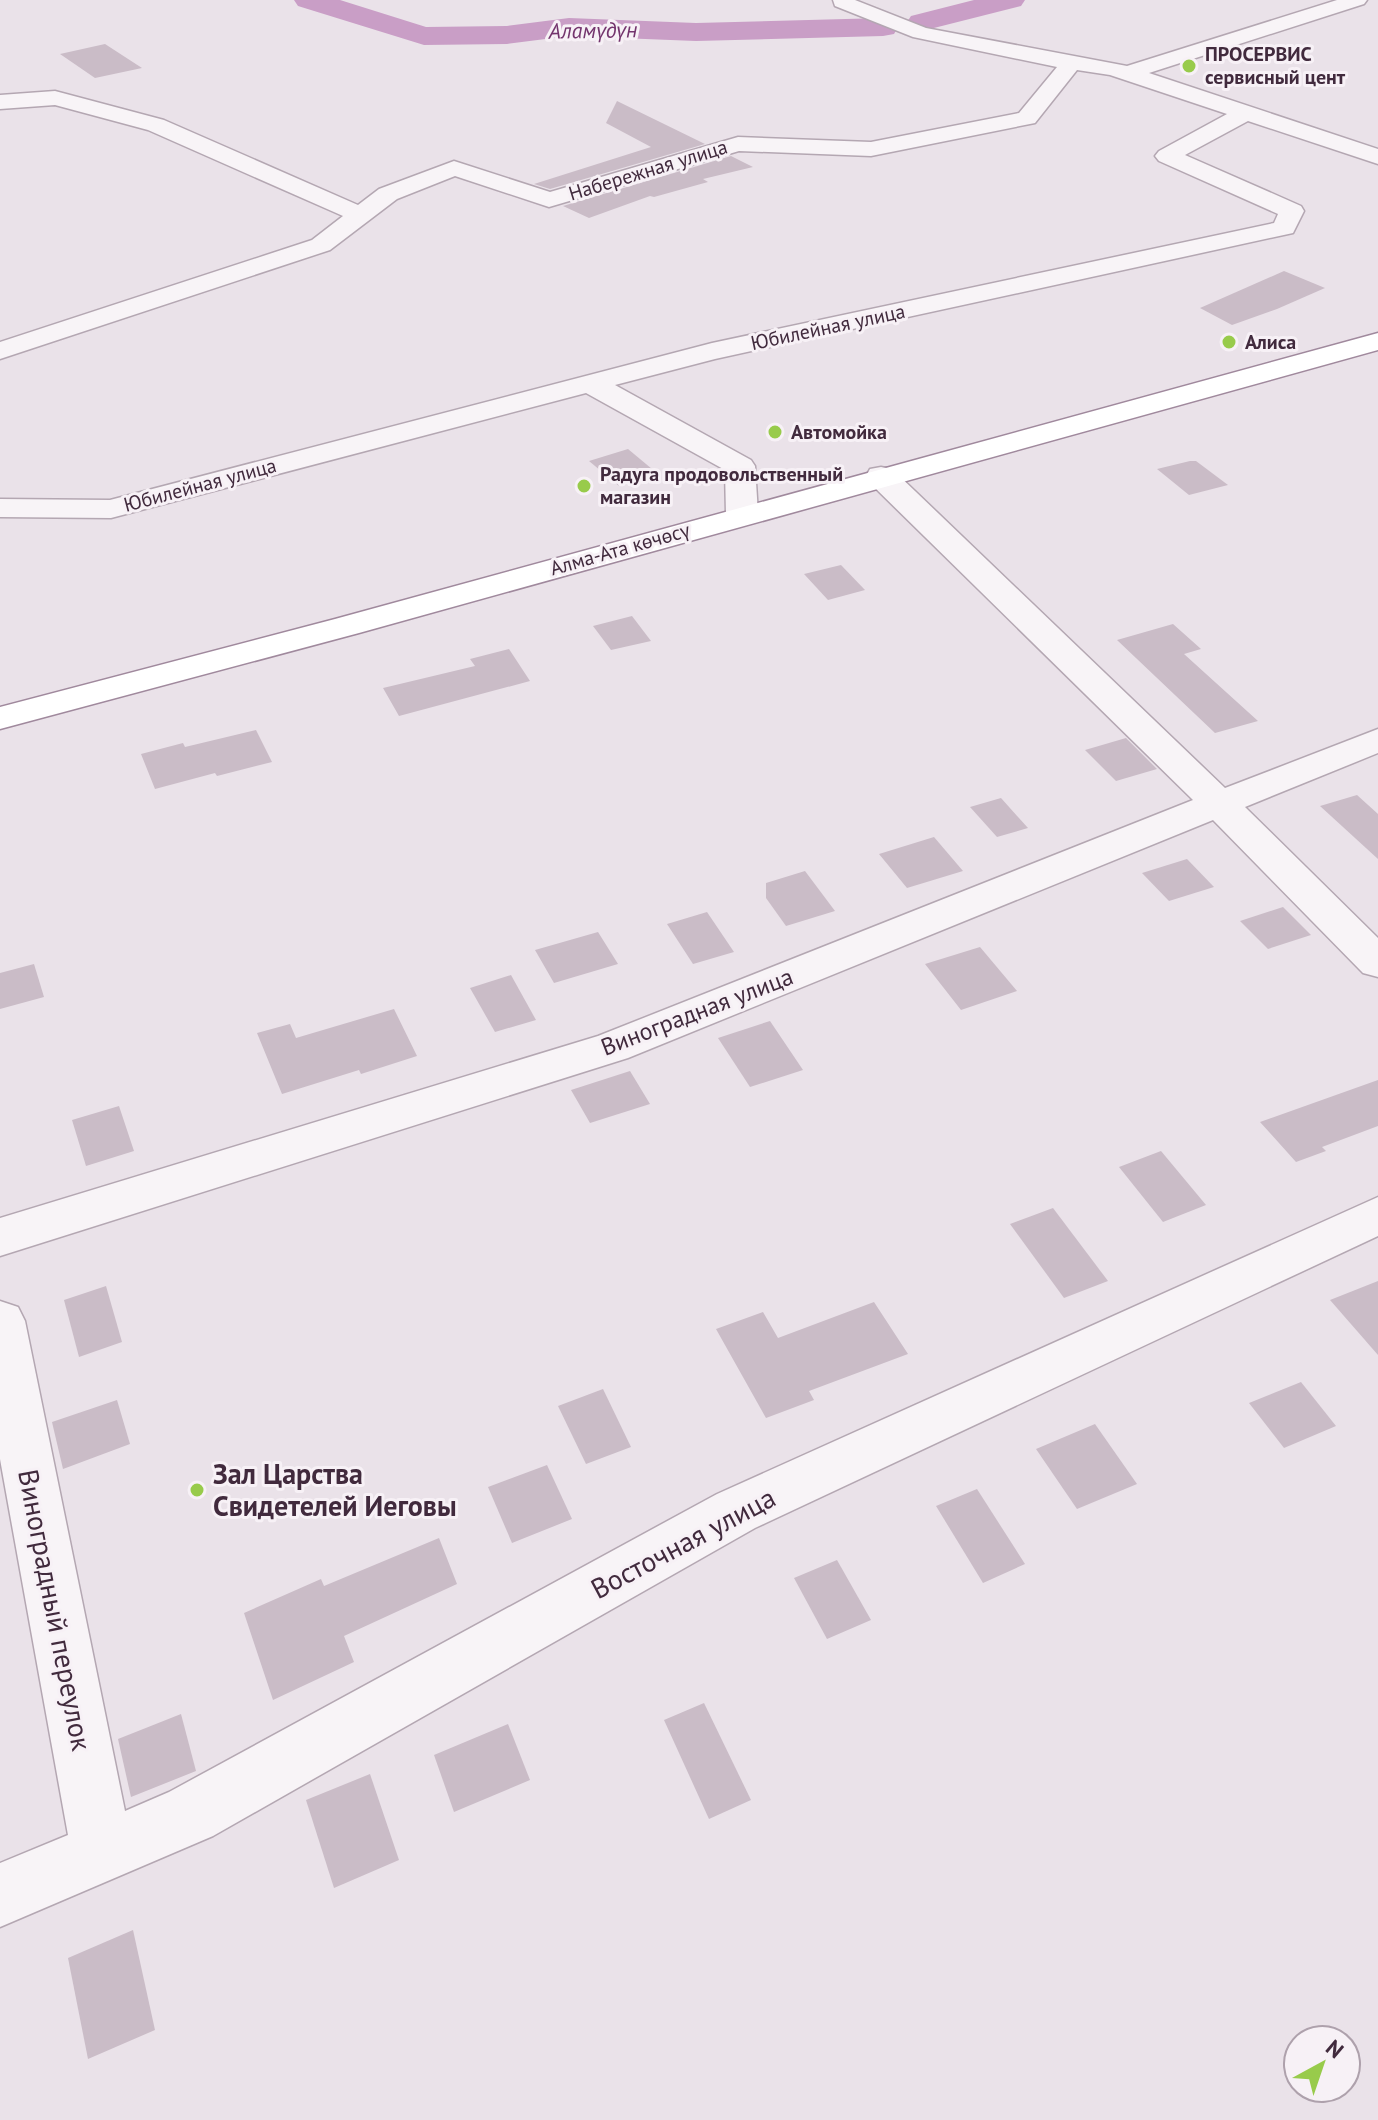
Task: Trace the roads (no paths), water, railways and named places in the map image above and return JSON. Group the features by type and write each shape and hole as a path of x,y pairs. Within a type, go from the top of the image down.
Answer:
{"highway":[{"name":"Алма-Ата көчөсү","path":"0,718 332,630 742,514 1378,341"}],"street":[{"path":"1128,73 1357,0"},
{"path":"842,2 920,33 1128,73 1378,157"},
{"name":"Набережная улица","path":"0,351 321,245 388,194 454,168 549,200 738,144 871,149 1027,118 1071,63"},
{"path":"0,102 55,98 156,125 361,215"},
{"name":"Юбилейная улица","path":"0,508 111,509 712,351 1284,228 1292,211 1167,156 1246,113"},
{"path":"590,383 740,466 742,514"},
{"path":"881,476 1220,804 1378,963"},
{"name":"Виноградная улица","path":"0,1237 613,1047 1378,740"},
{"name":"Восточная улица","path":"0,1895 191,1814 736,1511 1378,1215"},
{"name":"Виноградный переулок","path":"0,1321 102,1852"}],"waterway":[{"name":"Аламүдүн","path":"309,0 424,36 507,35 569,27 696,32 883,27"},
{"name":"Аламүдүн","path":"922,22 1010,0"}],"place":[{"name":"ПРОСЕРВИС сервисный цент","path":"1189,66"},
{"name":"Алиса","path":"1229,342"},
{"name":"Автомойка","path":"775,432"},
{"name":"Радуга продовольственный магазин","path":"584,486"},
{"name":"Зал Царства Свидетелей Иеговы","path":"197,1490"}]}
